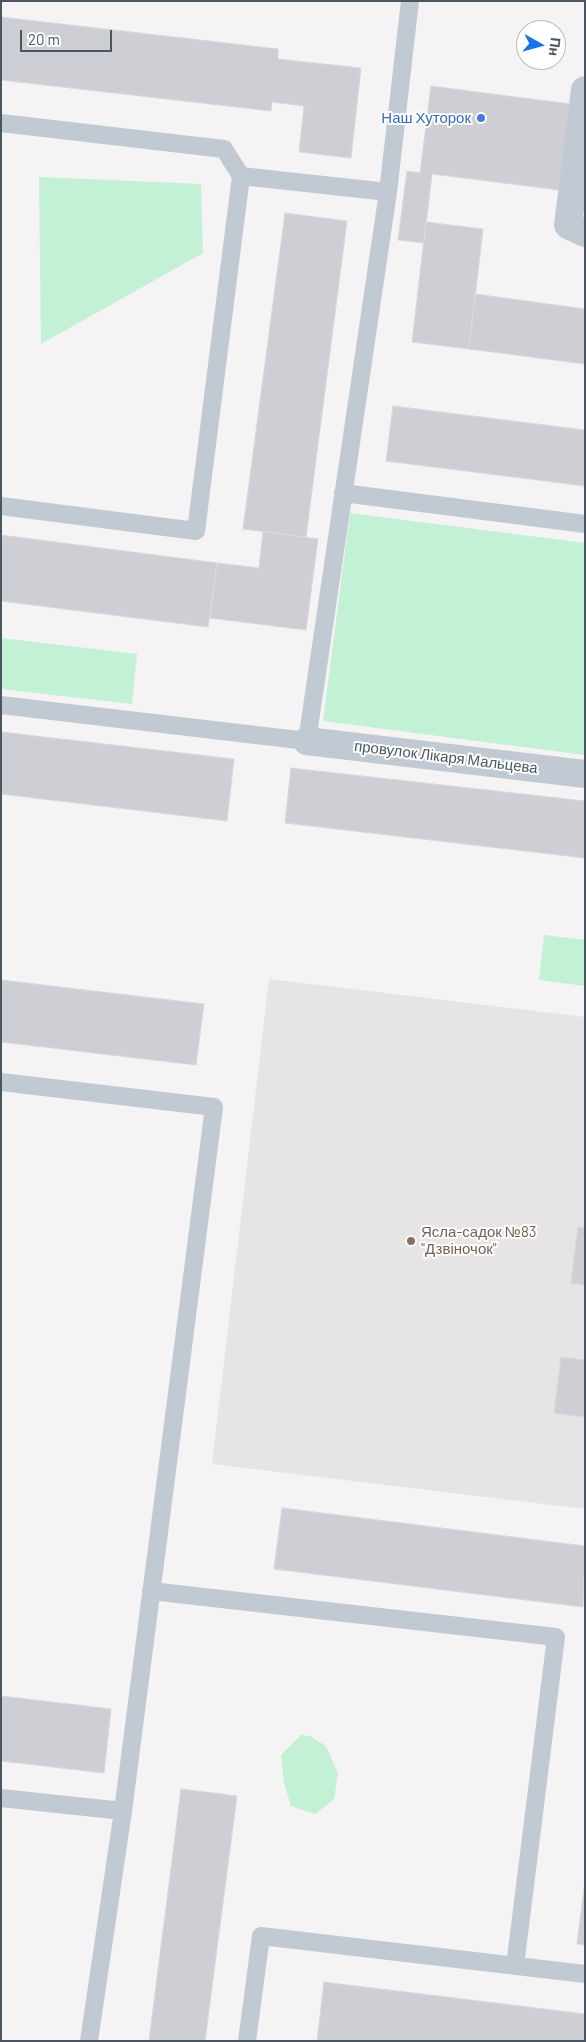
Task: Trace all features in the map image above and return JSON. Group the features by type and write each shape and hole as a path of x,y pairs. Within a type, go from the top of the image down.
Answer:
{"street":[{"path":"585,90 568,225 585,233"},
{"name":"провулок Лікаря Мальцева","path":"307,741 585,774"}],"lane":[{"path":"1,705 307,741 388,192 410,1"},
{"path":"1,124 224,149 241,176 196,530 1,506"},
{"path":"241,176 388,192"},
{"path":"343,493 585,524"},
{"path":"1,1082 214,1107 122,1811 89,2041"},
{"path":"151,1591 556,1637 515,1966"},
{"path":"1,1798 122,1811"},
{"path":"247,2041 261,1936 585,1974"}],"shaded area":[{"name":"Ясла-садок №83 \"Дзвіночок\"","path":"269,979 585,1017 585,1509 212,1464"}],"green space":[{"path":"39,177 201,184 203,253 41,344"},
{"path":"350,513 585,543 585,755 323,721"},
{"path":"1,638 137,654 132,704 1,689"},
{"path":"544,935 585,940 585,986 539,980"},
{"path":"301,1735 310,1736 326,1746 338,1773 334,1799 315,1814 291,1806 284,1783 281,1755"}],"building":[{"path":"1,17 278,49 278,59 361,68 351,158 299,152 304,106 272,102 271,111 1,80"},
{"path":"431,86 570,104 559,190 432,174 424,243 398,240 407,171 420,173"},
{"path":"285,213 347,221 306,537 243,529"},
{"path":"426,222 483,229 469,349 412,342"},
{"path":"475,294 585,309 585,364 469,349"},
{"path":"393,406 585,430 585,486 386,461"},
{"path":"263,532 318,539 306,630 210,618 217,563 259,568"},
{"path":"1,535 217,563 208,627 1,601"},
{"path":"1,732 234,759 227,821 1,794"},
{"path":"291,768 585,801 585,858 285,823"},
{"path":"1,980 204,1004 196,1065 1,1042"},
{"path":"578,1227 585,1228 585,1285 571,1283"},
{"path":"561,1357 585,1360 585,1417 554,1413"},
{"path":"282,1508 585,1546 583,1607 274,1569"},
{"path":"1,1696 111,1709 104,1773 1,1761"},
{"path":"181,1789 237,1796 205,2041 149,2041"},
{"path":"585,1881 585,1945 577,1944"},
{"path":"324,1982 585,2014 585,2041 317,2041"}],"place":[{"name":"Наш Хуторок","path":"481,118"},
{"name":"Ясла-садок №83 \"Дзвіночок\"","path":"411,1241"}]}
